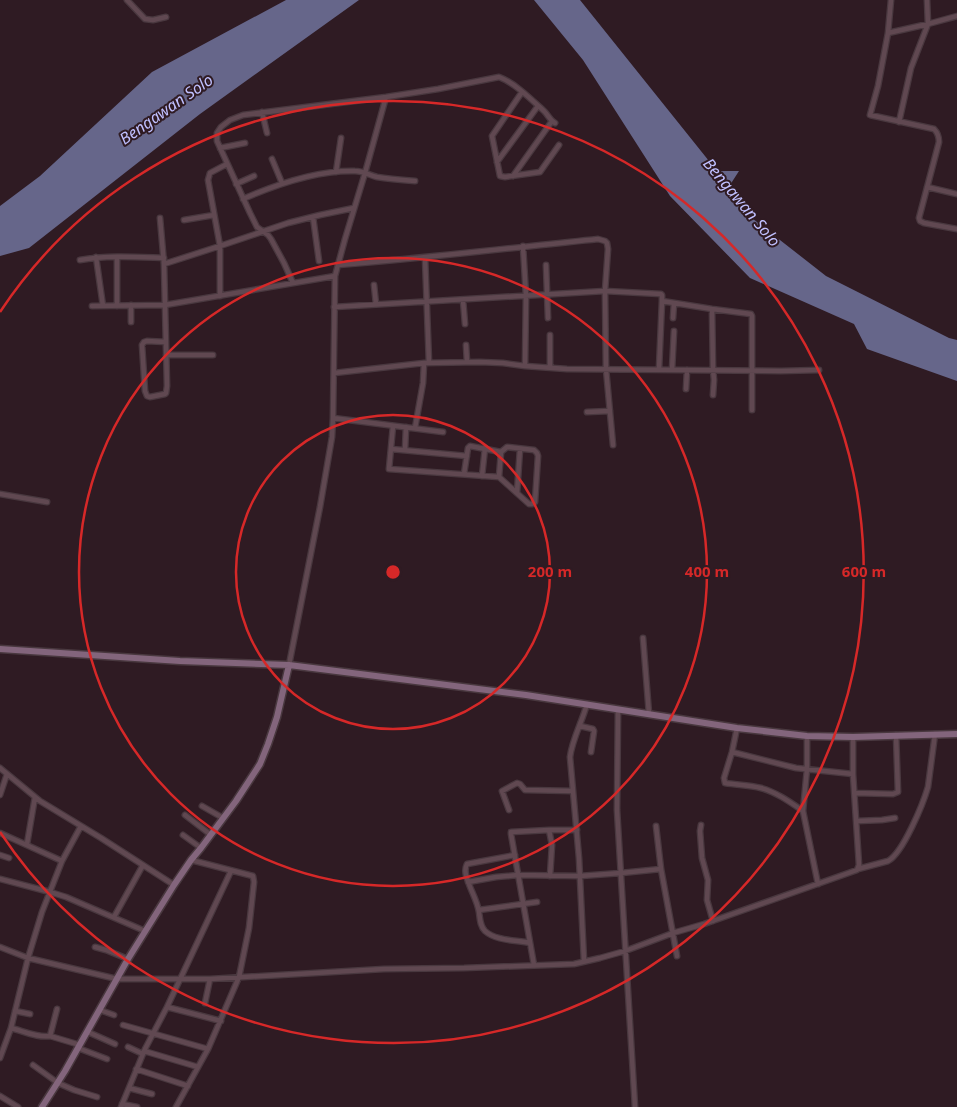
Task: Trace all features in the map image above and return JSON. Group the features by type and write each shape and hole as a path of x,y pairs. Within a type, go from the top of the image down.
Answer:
{"street":[{"path":"127,0 145,19 153,20 166,17"},
{"path":"891,0 888,33 878,86 870,114 934,129 939,142 920,213 920,221 957,229"},
{"path":"899,122 911,68 928,24 928,0"},
{"path":"888,33 957,16"},
{"path":"292,284 284,263 271,239 257,226 216,138 221,127 230,120 243,115 386,97 496,77 504,79 517,88 547,114 553,122 514,176"},
{"path":"522,92 492,136 500,176 540,172 559,145"},
{"path":"42,1107 88,1032 116,979 145,931 191,860 236,802 260,764 274,728 289,665 332,437 335,276 386,97"},
{"path":"497,162 538,106"},
{"path":"262,112 266,133"},
{"path":"336,172 341,138"},
{"path":"220,148 246,143"},
{"path":"272,159 282,184"},
{"path":"220,296 220,246 208,176 211,172 227,164"},
{"path":"243,199 282,184 318,174 336,172 354,171 383,178 415,181"},
{"path":"236,184 254,176"},
{"path":"927,187 957,194"},
{"path":"80,260 96,257 117,257 164,261 220,246 262,231 354,208"},
{"path":"184,220 214,215"},
{"path":"313,217 318,262"},
{"path":"160,218 164,261 166,342 166,355 167,386 166,394 150,398 145,391 142,345 147,341 166,342"},
{"path":"338,265 598,239 605,241 608,249 604,291 606,369 613,445"},
{"path":"523,246 526,296 525,366"},
{"path":"96,257 103,306"},
{"path":"117,257 117,306"},
{"path":"415,428 426,363 425,257"},
{"path":"546,265 548,318"},
{"path":"92,306 165,305 335,276"},
{"path":"374,285 376,304"},
{"path":"334,307 604,291 660,294 662,301 659,370"},
{"path":"463,300 465,324"},
{"path":"662,301 752,315 752,410"},
{"path":"673,318 674,303"},
{"path":"131,305 131,322"},
{"path":"712,310 713,395"},
{"path":"672,370 674,331"},
{"path":"550,335 550,367"},
{"path":"466,344 468,362"},
{"path":"166,355 212,355"},
{"path":"334,373 426,363 468,362 504,363 567,369 819,370"},
{"path":"686,389 687,370"},
{"path":"587,412 610,411"},
{"path":"333,418 443,432"},
{"path":"393,426 389,469 499,477 530,504 534,502 537,453 534,450 506,447 502,452 499,477"},
{"path":"406,427 406,450"},
{"path":"464,474 468,448 470,446 502,452"},
{"path":"482,476 485,448"},
{"path":"391,449 467,456"},
{"path":"517,493 520,449"},
{"path":"0,494 47,502"},
{"path":"643,638 649,714"},
{"path":"0,649 289,665 471,688 737,728 808,736 853,737 957,734"},
{"path":"584,961 571,752 587,704"},
{"path":"618,709 617,810 635,1107"},
{"path":"580,726 594,731 591,752"},
{"path":"737,728 724,778 725,782 766,790 782,797 803,811"},
{"path":"0,947 28,958 116,979 210,979 384,969 574,964 625,951 854,872 858,868 888,862 898,851 919,812 926,794 935,734"},
{"path":"808,736 803,811 818,884"},
{"path":"855,793 894,794 898,792 896,736"},
{"path":"853,737 858,868"},
{"path":"732,752 796,768 853,774"},
{"path":"0,768 35,797 174,886"},
{"path":"0,795 7,774"},
{"path":"509,810 502,791 517,783 525,790 573,790"},
{"path":"27,844 35,797"},
{"path":"202,806 223,818"},
{"path":"185,816 211,835"},
{"path":"857,821 895,818"},
{"path":"701,825 702,858 708,880 706,900 712,921"},
{"path":"0,1058 11,1028 35,933 62,861 81,826"},
{"path":"656,826 661,869 677,956"},
{"path":"534,965 511,834 512,832 531,830 577,830"},
{"path":"549,830 552,845 550,876"},
{"path":"0,833 62,861"},
{"path":"183,835 201,848"},
{"path":"0,855 9,858"},
{"path":"514,855 467,864 468,882 476,898 484,930 496,937 530,943"},
{"path":"176,1107 208,1049 239,977 248,936 254,882 254,878 251,875 191,860"},
{"path":"114,917 143,865"},
{"path":"468,882 496,877 580,876 661,869"},
{"path":"137,1107 121,1105 231,871"},
{"path":"0,879 50,892 145,931"},
{"path":"479,910 537,902"},
{"path":"95,947 128,959"},
{"path":"205,1003 210,979"},
{"path":"166,1007 221,1021"},
{"path":"50,1036 57,1009"},
{"path":"100,1010 114,1015"},
{"path":"15,1011 30,1014"},
{"path":"123,1025 208,1049"},
{"path":"11,1028 40,1036 50,1036 79,1046 107,1059"},
{"path":"88,1032 115,1044"},
{"path":"128,1047 198,1067"},
{"path":"33,1065 58,1083 97,1097"},
{"path":"136,1070 188,1086"},
{"path":"129,1088 152,1094"},
{"path":"0,1096 18,1107"}],"water":[{"name":"Bengawan Solo","path":"286,0 359,0 200,114 29,248 0,256 0,206 40,176 152,72"},
{"path":"534,0 580,0 717,171 739,171 730,185 743,211 826,276 949,338 957,340 957,381 867,349 854,324 750,278 670,196 583,60"}]}
